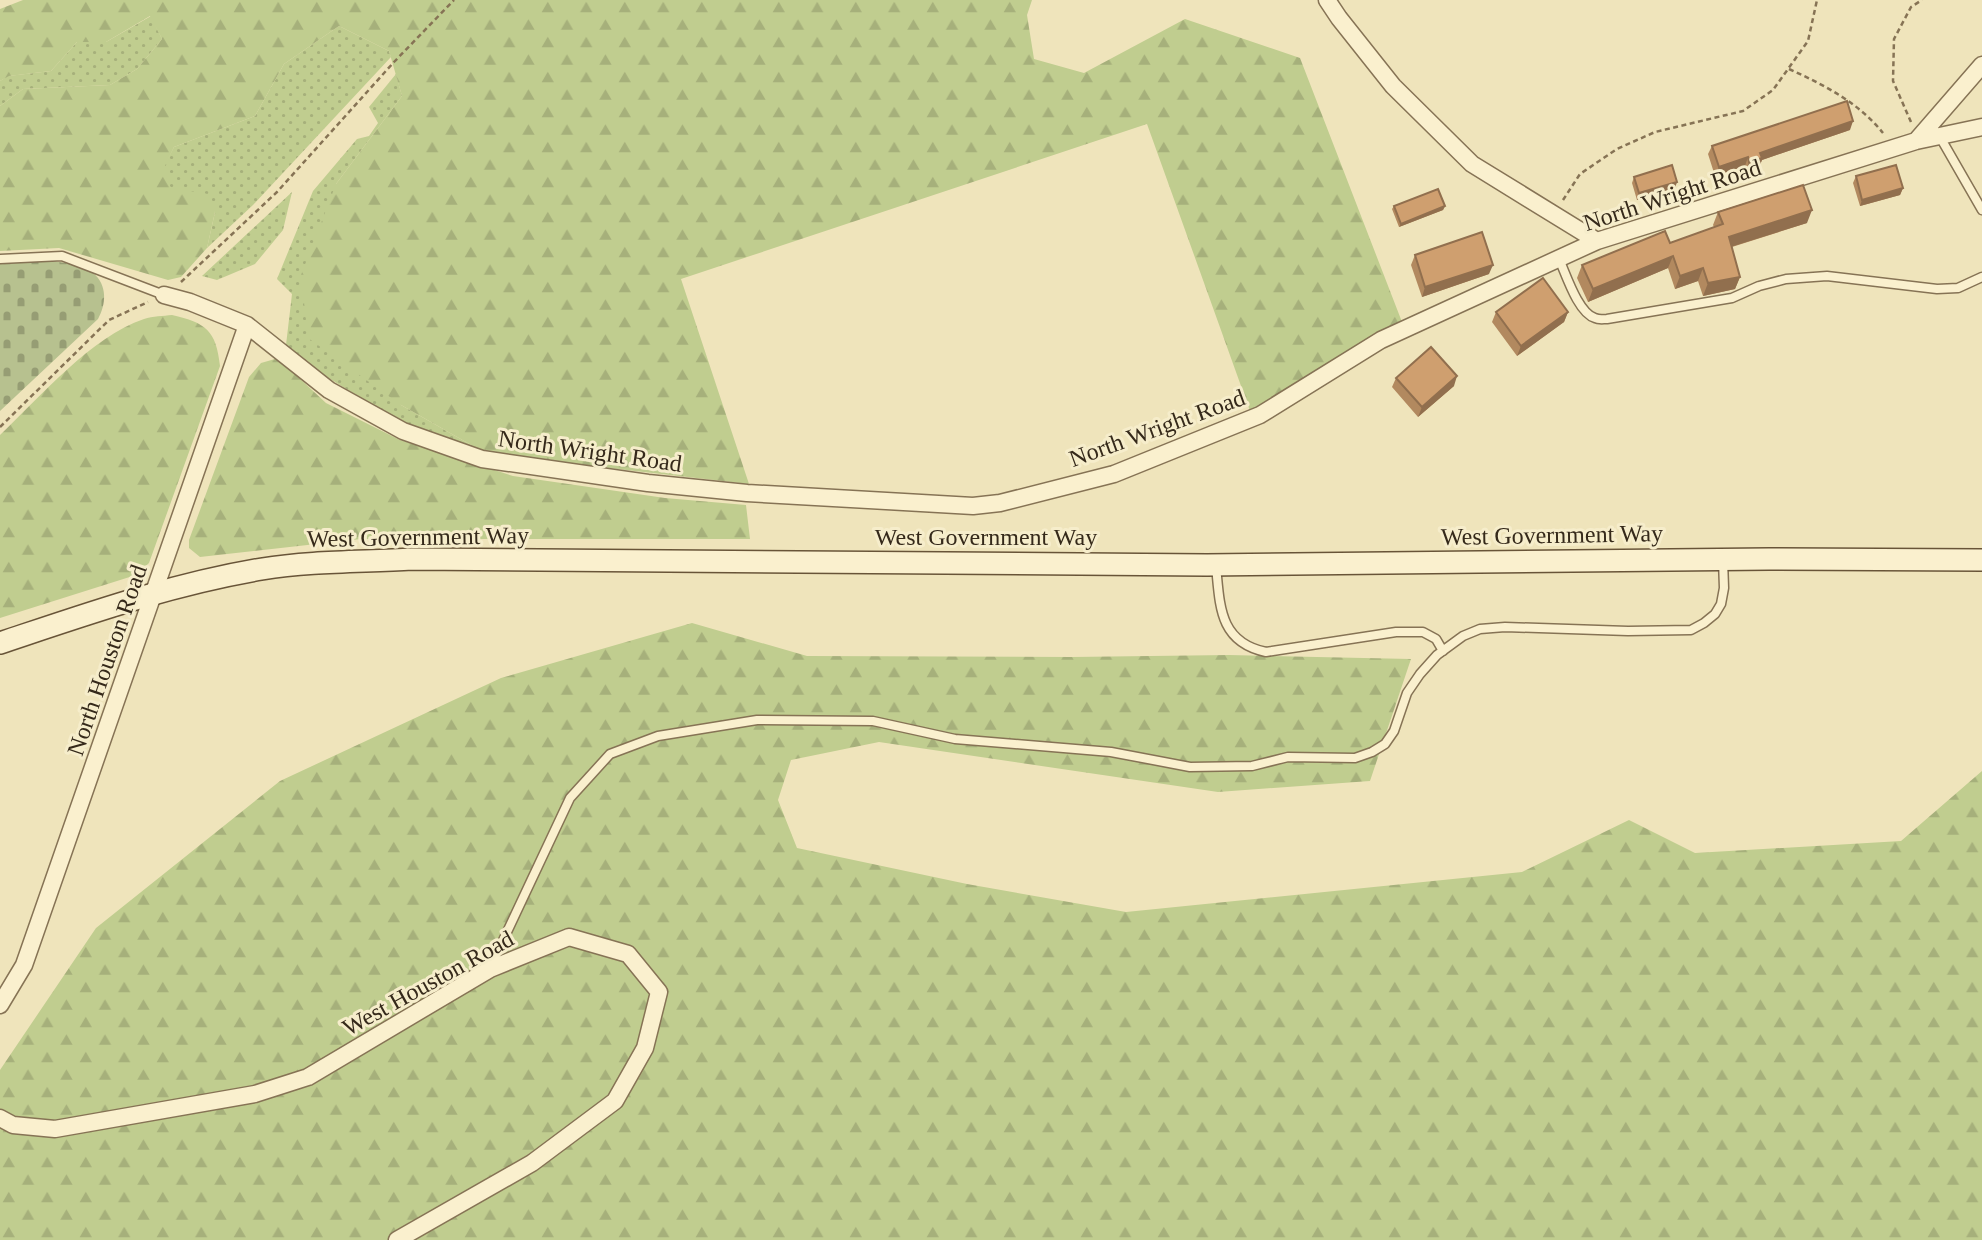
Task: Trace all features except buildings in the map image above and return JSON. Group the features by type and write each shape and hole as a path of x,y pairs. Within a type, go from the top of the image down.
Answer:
{"main road":[{"name":"West Government Way","path":"0,643 155,592 264,569 412,559 1215,565 1723,560 1982,561"}],"street":[{"path":"1327,0 1392,86 1472,164 1597,241"},
{"path":"1917,140 1982,65"},
{"name":"North Wright Road","path":"164,295 190,302 247,325 329,390 403,431 482,459 648,483 734,492 973,506 1000,503 1114,474 1260,415 1381,340 1597,241 1917,140 1982,127"},
{"name":"North Houston Road","path":"0,1005 24,965 247,325"},
{"name":"West Houston Road","path":"0,1118 13,1125 55,1129 255,1094 308,1077 490,969 569,937 628,954 659,992 645,1048 615,1101 532,1163 397,1240"}],"lane":[{"path":"1940,136 1982,210"},
{"path":"0,259 62,256 164,295"},
{"path":"1559,258 1586,312 1594,318 1607,319 1732,298 1759,286 1786,279 1827,276 1937,289 1958,288 1982,277"},
{"path":"490,969 570,798 610,754 659,736 757,720 873,721 955,739 1111,752 1190,767 1252,765 1288,757 1355,758 1385,744 1394,732 1407,693 1420,674 1463,636 1480,629 1690,630 1715,614 1721,604 1724,589 1723,560"},
{"path":"1215,565 1220,606 1225,622 1230,633 1250,648 1266,652 1396,632 1423,632 1436,639 1443,651"}],"path":[{"path":"186,278 277,192 454,0"},
{"path":"1553,214 1580,174 1617,149 1655,132 1742,111 1773,90 1808,41 1817,0"},
{"path":"1917,140 1894,81 1894,39 1911,7 1922,0"},
{"path":"1789,69 1832,89 1870,117 1895,148"},
{"path":"0,427 109,320 164,295"}],"green space":[{"path":"23,0 1032,0 1027,15 1034,59 1084,73 1185,19 1300,58 1402,322 1250,411 1147,124 681,279 749,484 487,454 401,405 308,338 301,275 336,184 402,96 389,51 339,26 284,64 255,116 174,147 163,170 171,188 208,194 215,212 207,248 181,277 168,280 59,248 0,251 0,106 23,89 110,85 137,69 162,39 150,16 106,42 77,42 51,71 9,76 0,81 0,9"},
{"path":"151,16 162,39 137,69 110,85 23,89 0,106 0,81 8,76 51,71 77,42 106,42"},
{"path":"339,26 389,51 391,57 253,205 207,248 215,212 171,189 162,170 174,147 255,116 284,64"},
{"path":"396,74 402,96 336,184 401,405 487,454 406,426 306,364 286,345 292,294 277,279 313,191 357,139 369,136 378,123 369,107"},
{"path":"292,192 283,230 255,264 217,280 202,276"},
{"path":"32,259 73,264 93,273 103,289 103,308 98,319 0,411 0,260"},
{"path":"172,315 193,321 207,330 216,344 220,366 149,563 136,575 0,618 0,435 68,369 105,339 144,319"},
{"path":"275,359 326,403 400,440 513,476 665,498 746,505 750,539 361,539 200,557 189,548 189,540 249,377 261,363"},
{"path":"692,623 807,656 1229,655 1411,659 1370,781 1218,792 879,742 791,760 778,800 797,848 967,884 1126,912 1522,872 1629,820 1695,853 1901,841 1982,771 1982,1240 0,1240 0,1070 96,928 280,781 501,678"}]}
